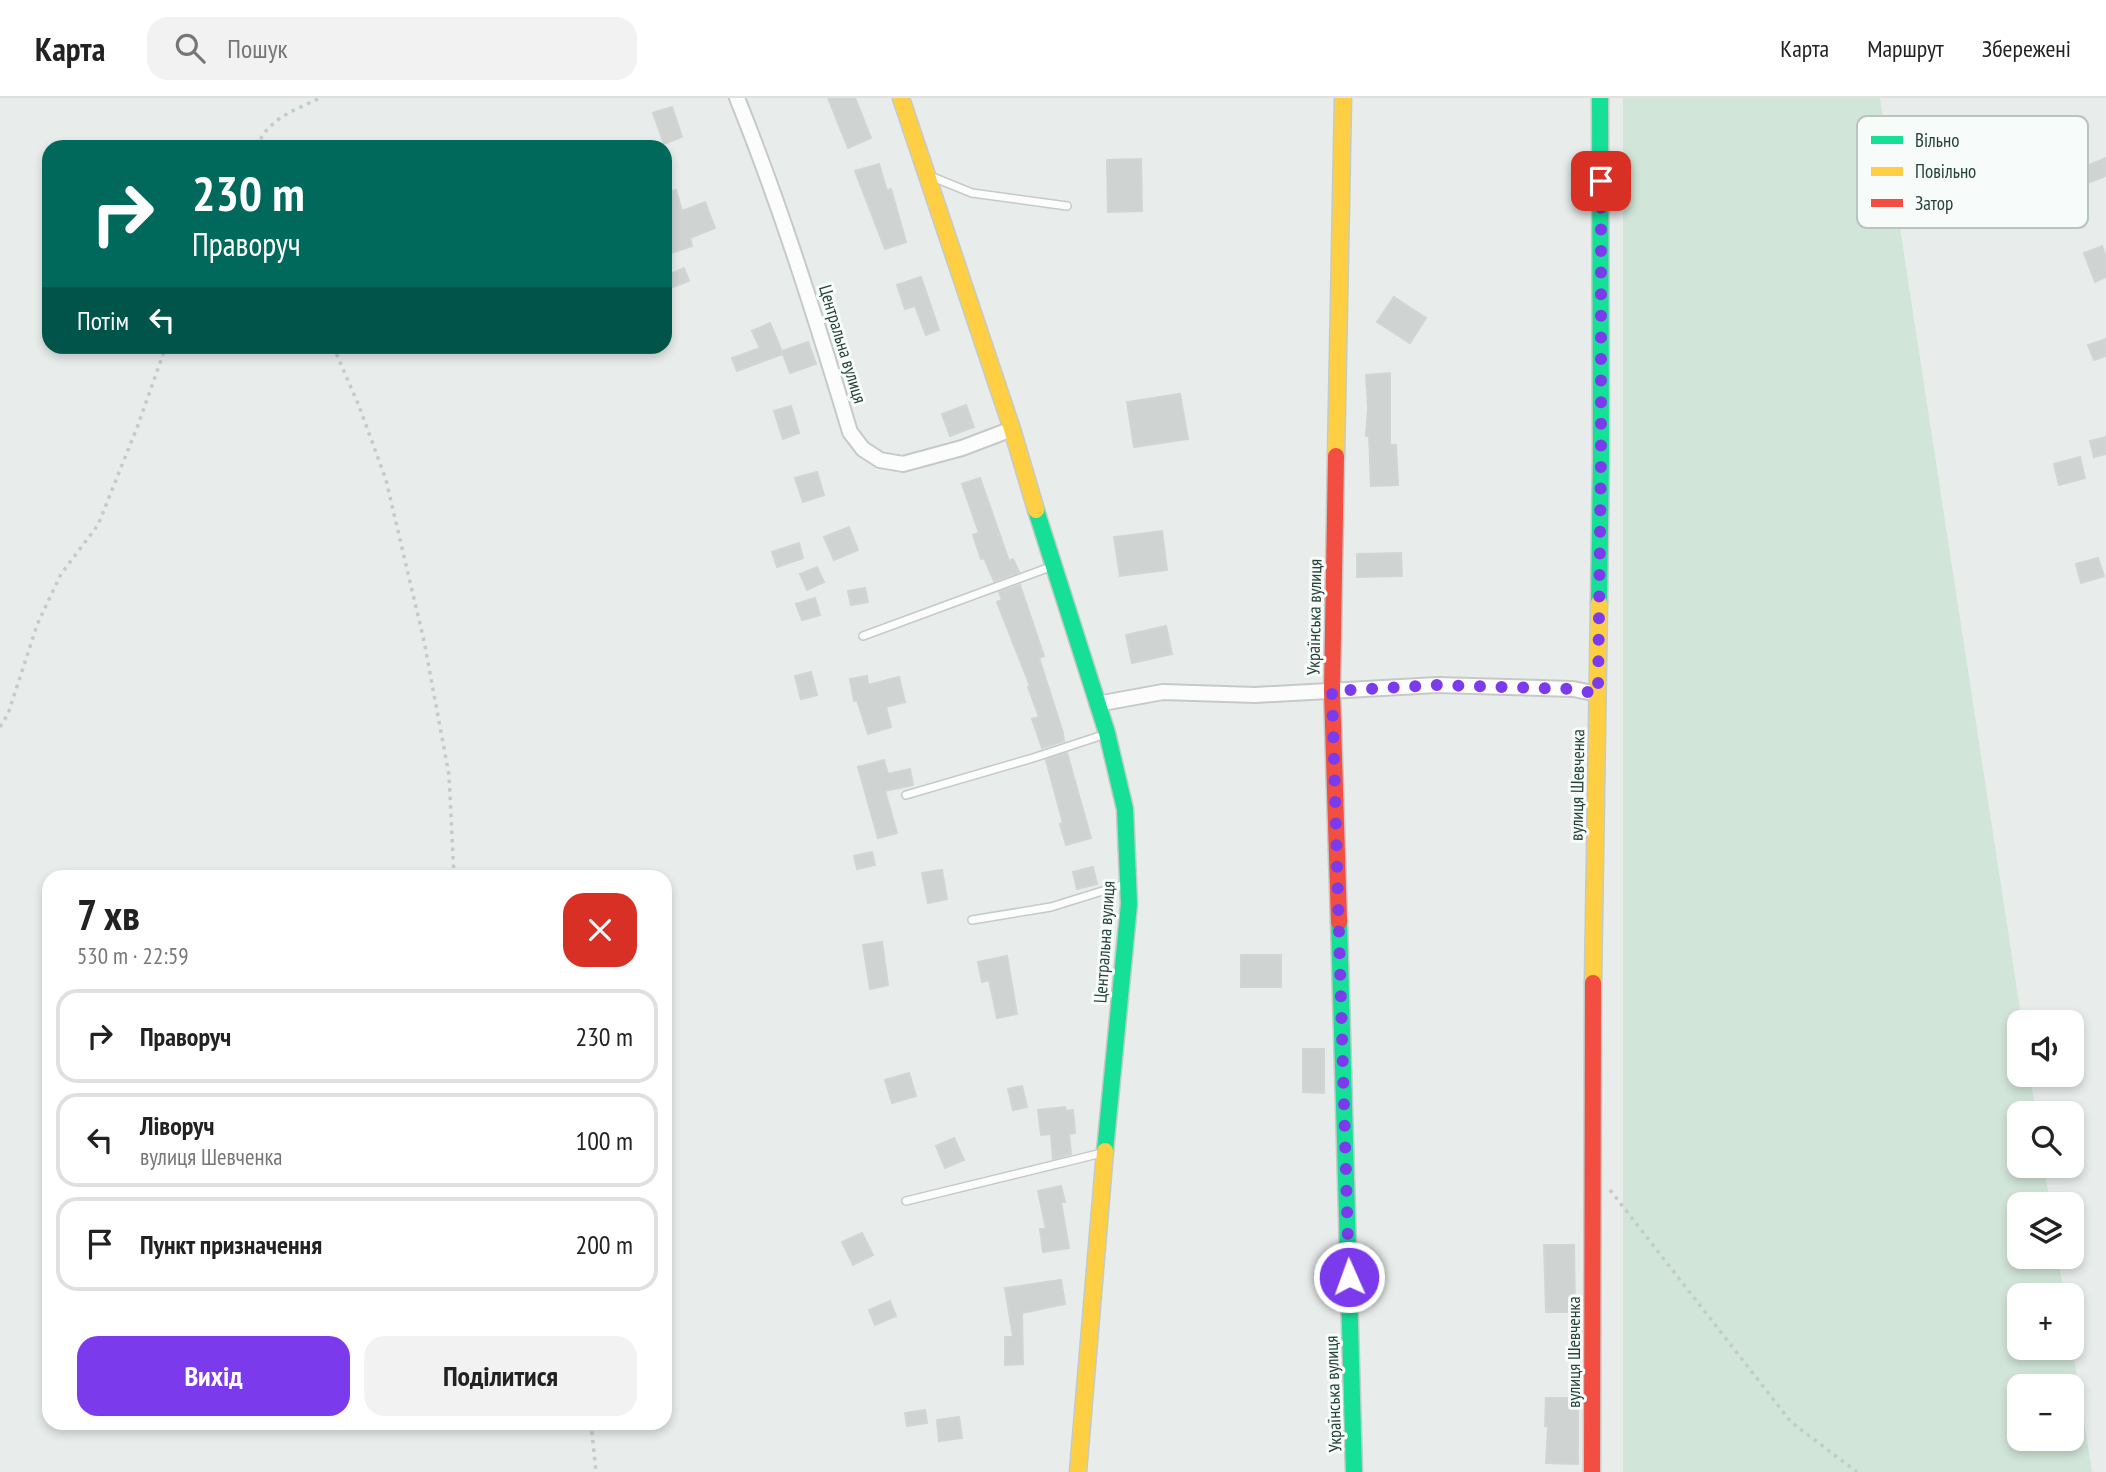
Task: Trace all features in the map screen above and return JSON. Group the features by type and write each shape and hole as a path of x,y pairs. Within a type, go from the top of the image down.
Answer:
{"street":[{"name":"Центральна вулиця","path":"737,98 811,303 850,432 863,449 880,460 904,464 962,448 1012,429"},
{"name":"Центральна вулиця","path":"901,98 1012,429 1107,733 1125,809 1129,904 1105,1152 1079,1472"},
{"name":"Українська вулиця","path":"1343,98 1332,691 1354,1472"},
{"name":"вулиця Шевченка","path":"1592,1472 1591,1110 1601,457 1600,98"},
{"path":"1097,704 1163,692 1255,695 1437,685 1573,689 1598,694"}],"lane":[{"path":"926,174 972,193 1067,206"},
{"path":"863,636 1053,566"},
{"path":"906,795 1107,733"},
{"path":"972,920 1051,907 1128,883"},
{"path":"906,1201 1105,1152"}],"path":[{"path":"260,140 280,117 320,98"},
{"path":"0,727 8,714 37,625 61,574 98,525 163,354"},
{"path":"336,354 386,480 424,641 449,775 454,870"},
{"path":"1608,1187 1791,1422 1857,1472"},
{"path":"592,1430 596,1472"}],"green space":[{"path":"1623,98 1880,98 1883,116 1857,116 1857,228 1900,228 2020,1010 2007,1010 2007,1087 2032,1087 2034,1101 2007,1101 2007,1178 2046,1178 2048,1192 2007,1192 2007,1269 2060,1269 2062,1283 2007,1283 2007,1360 2074,1360 2077,1374 2007,1374 2007,1451 2084,1451 2084,1421 2092,1472 1623,1472"}],"building":[{"path":"828,98 855,98 871,138 848,148"},
{"path":"672,107 682,137 672,141 663,140 653,113"},
{"path":"2106,158 2106,176 2088,183 2088,165"},
{"path":"1141,159 1142,211 1108,212 1107,160"},
{"path":"879,164 887,191 891,189 906,242 885,249 855,171"},
{"path":"676,190 682,211 705,202 715,228 690,238 692,246 672,253 672,191"},
{"path":"2102,246 2106,257 2106,277 2095,282 2084,253"},
{"path":"684,268 689,281 673,287 672,273"},
{"path":"921,277 939,330 926,335 915,306 905,309 897,285"},
{"path":"1394,297 1426,318 1410,343 1377,322"},
{"path":"770,323 783,354 737,371 732,358 760,348 752,331"},
{"path":"2106,339 2106,356 2094,360 2088,345"},
{"path":"808,342 816,364 790,373 782,351"},
{"path":"1390,373 1390,445 1396,445 1398,485 1371,486 1369,436 1366,436 1366,375"},
{"path":"1180,394 1188,439 1134,447 1127,402"},
{"path":"966,405 974,427 950,436 942,414"},
{"path":"791,406 799,433 783,439 774,411"},
{"path":"2106,437 2106,454 2094,457 2090,441"},
{"path":"2080,457 2085,478 2059,485 2054,464"},
{"path":"817,472 824,495 803,502 795,478"},
{"path":"980,478 1009,561 1013,559 1019,572 994,581 984,558 981,559 973,535 979,533 962,484"},
{"path":"849,527 858,550 834,560 824,537"},
{"path":"1162,531 1167,570 1120,576 1114,537"},
{"path":"799,543 803,558 777,567 772,552"},
{"path":"1401,553 1402,576 1357,577 1357,554"},
{"path":"2098,558 2104,576 2081,583 2076,564"},
{"path":"817,567 824,582 807,590 800,574"},
{"path":"1020,585 1044,656 1039,658 1063,733 1064,741 1042,748 1032,719 1039,717 1028,687 1030,686 997,602 1002,600 999,592"},
{"path":"865,588 868,602 851,605 848,591"},
{"path":"815,598 820,615 802,620 796,604"},
{"path":"1166,626 1172,654 1132,663 1126,635"},
{"path":"811,672 817,695 801,699 795,676"},
{"path":"867,676 868,685 899,677 905,702 886,707 891,727 868,734 857,700 854,701 850,679"},
{"path":"1067,753 1091,838 1066,845 1060,824 1063,823 1046,760"},
{"path":"884,760 888,774 910,769 913,785 885,791 897,833 878,838 858,767"},
{"path":"872,852 875,865 857,869 854,856"},
{"path":"1093,867 1097,884 1077,889 1073,872"},
{"path":"942,870 947,899 928,903 922,873"},
{"path":"882,942 888,985 870,989 863,945"},
{"path":"1241,955 1281,955 1281,987 1241,987"},
{"path":"1007,956 1017,1014 997,1018 989,980 982,982 978,962"},
{"path":"1303,1049 1324,1049 1324,1093 1303,1092"},
{"path":"909,1073 916,1096 892,1103 885,1080"},
{"path":"1022,1086 1027,1107 1013,1110 1008,1089"},
{"path":"1065,1107 1066,1111 1073,1110 1075,1133 1069,1134 1071,1154 1053,1159 1051,1134 1041,1135 1038,1110"},
{"path":"954,1138 964,1160 945,1168 936,1146"},
{"path":"1061,1186 1069,1248 1043,1252 1040,1229 1046,1229 1038,1191"},
{"path":"862,1233 873,1255 853,1265 842,1242"},
{"path":"1544,1245 1574,1245 1575,1312 1546,1312"},
{"path":"1061,1280 1065,1304 1022,1313 1023,1364 1005,1365 1005,1337 1013,1337 1005,1288"},
{"path":"890,1301 896,1316 875,1325 869,1310"},
{"path":"1546,1398 1578,1398 1578,1464 1546,1463"},
{"path":"925,1410 927,1423 907,1426 905,1413"},
{"path":"959,1417 962,1438 939,1441 937,1420"}],"traffic: fast":[{"path":"1599,603 1600,98"},
{"path":"1036,510 1107,733 1125,809 1129,904 1105,1151"},
{"path":"1339,922 1354,1472"}],"traffic: slow":[{"path":"901,98 1012,429 1036,510"},
{"path":"1336,456 1343,98"},
{"path":"1593,983 1599,603"},
{"path":"1078,1472 1105,1151"}],"traffic: jam":[{"path":"1336,456 1332,691 1339,922"},
{"path":"1592,1472 1593,983"}],"route":[{"path":"1349,1277 1332,691 1437,685 1573,689 1598,694 1601,181"}]}
